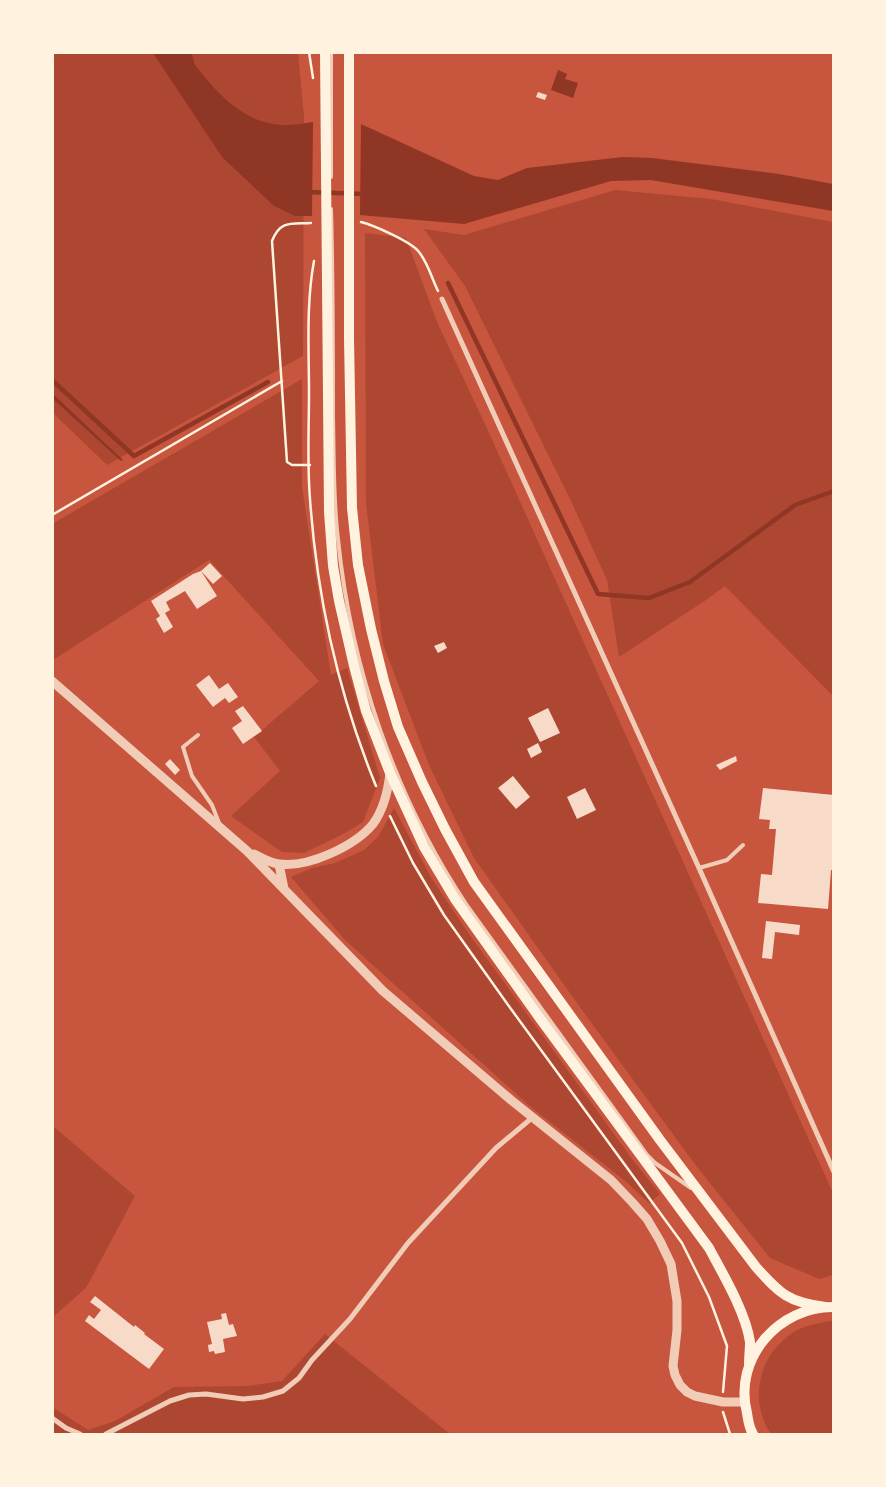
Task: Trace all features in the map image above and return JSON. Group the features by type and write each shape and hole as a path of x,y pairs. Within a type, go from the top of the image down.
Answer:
{"main road":[{"path":"325,52 329,111 328,486 333,566 339,601 366,711 390,773 424,847 455,899 539,1017 709,1248 721,1269 746,1325 750,1342 749,1365"},
{"path":"349,52 349,338 352,508 358,565 371,629 398,727 445,830 474,882 660,1140 756,1267 770,1282 786,1296 804,1304 829,1306"},
{"path":"752,1433 744,1402 744,1383 749,1365 758,1347 770,1331 793,1316 805,1310 829,1306"}],"street":[{"path":"442,299 834,1172"},
{"path":"52,681 247,851 383,991 610,1180 647,1219 660,1240 671,1264 677,1301 677,1330 673,1366 680,1385 687,1392 695,1396 723,1402 744,1402"},
{"path":"247,851 279,864 296,864 325,856 352,842 372,824 382,810 390,773"},
{"path":"279,864 284,889"},
{"path":"106,1434 188,1395 206,1394 243,1399 263,1397 283,1391 299,1378 312,1360 350,1319 408,1243 496,1148 533,1117"},
{"path":"52,1418 66,1428 80,1434"}],"lane":[{"path":"329,111 331,52"},
{"path":"329,237 334,473 338,539 358,652 378,725 392,762 437,858 496,948 647,1155 655,1163 702,1195"},
{"path":"198,735 182,748 192,776 212,805 220,828"},
{"path":"699,868 727,860 743,844"}],"path":[{"path":"357,221 382,230 415,248 422,256 442,299"},
{"path":"310,465 292,465 287,462 272,241 280,227 286,224 311,223"},
{"path":"314,542 310,498 309,299 315,258"},
{"path":"52,514 281,381"},
{"path":"723,1402 724,1418 730,1434"}],"shaded area":[{"path":"52,53 298,53 304,117 303,356 107,465 53,413"},
{"path":"153,53 186,53 216,90 241,111 254,118 286,125 313,122 312,216 295,216 274,206 222,157"},
{"path":"558,70 567,74 565,79 578,83 573,98 551,90"},
{"path":"361,124 474,176 498,180 527,168 623,157 652,158 779,174 833,184 833,211 651,180 611,181 464,224 360,215"},
{"path":"615,190 711,199 833,222 833,696 725,586 619,657 607,580 571,501 465,286 424,229 464,235"},
{"path":"365,233 406,238 437,322 833,1193 833,1275 819,1279 770,1258 697,1167 474,858 429,765 383,644 366,503"},
{"path":"302,379 302,487 331,675 347,668 380,778 363,822 304,853 282,852 231,816 280,771 254,737 319,681 209,560 53,660 52,524"},
{"path":"53,394 123,460 121,461 53,399"},
{"path":"394,808 432,879 469,934 632,1159 660,1194 649,1203 624,1180 532,1108 345,940 291,877 312,868 335,863 364,850 378,837"},
{"path":"54,1127 135,1196 86,1288 53,1317 52,1128"},
{"path":"830,1321 834,1322 833,1434 771,1434 764,1422 759,1396 763,1370 769,1358 777,1347 792,1333 807,1326"},
{"path":"325,1334 450,1434 53,1434 52,1407 88,1430 115,1421 174,1387 247,1386 282,1381"}],"building":[{"path":"538,92 547,95 545,100 536,97"},
{"path":"210,563 222,576 213,584 201,571"},
{"path":"201,571 217,596 197,609 185,591 166,602 170,610 165,613 173,627 164,633 156,619 160,616 151,601 193,574"},
{"path":"444,642 447,648 438,653 434,646"},
{"path":"209,675 219,689 228,683 238,697 229,703 225,698 213,707 196,685"},
{"path":"243,706 262,731 243,744 232,728 242,721 235,711"},
{"path":"548,708 560,733 540,742 528,718"},
{"path":"538,743 542,752 531,758 527,749"},
{"path":"736,756 737,761 720,770 716,765"},
{"path":"170,759 180,770 175,775 165,764"},
{"path":"513,776 530,797 516,809 498,788"},
{"path":"585,788 596,810 577,819 567,797"},
{"path":"763,788 834,795 834,870 831,870 828,909 758,903 761,874 772,875 776,829 769,829 770,820 759,819"},
{"path":"766,921 800,925 799,935 775,932 772,959 762,958"},
{"path":"95,1296 164,1349 149,1369 85,1321 89,1315 94,1319 101,1310 90,1302"},
{"path":"226,1313 229,1325 233,1324 237,1336 223,1339 225,1352 215,1354 214,1351 209,1352 208,1345 212,1344 207,1322 222,1319 221,1314"}],"waterway":[{"path":"189,52 192,63"},
{"path":"308,192 365,194"},
{"path":"448,283 598,594 649,598 690,582 795,505 834,491"},
{"path":"52,380 134,456 268,382"}]}
